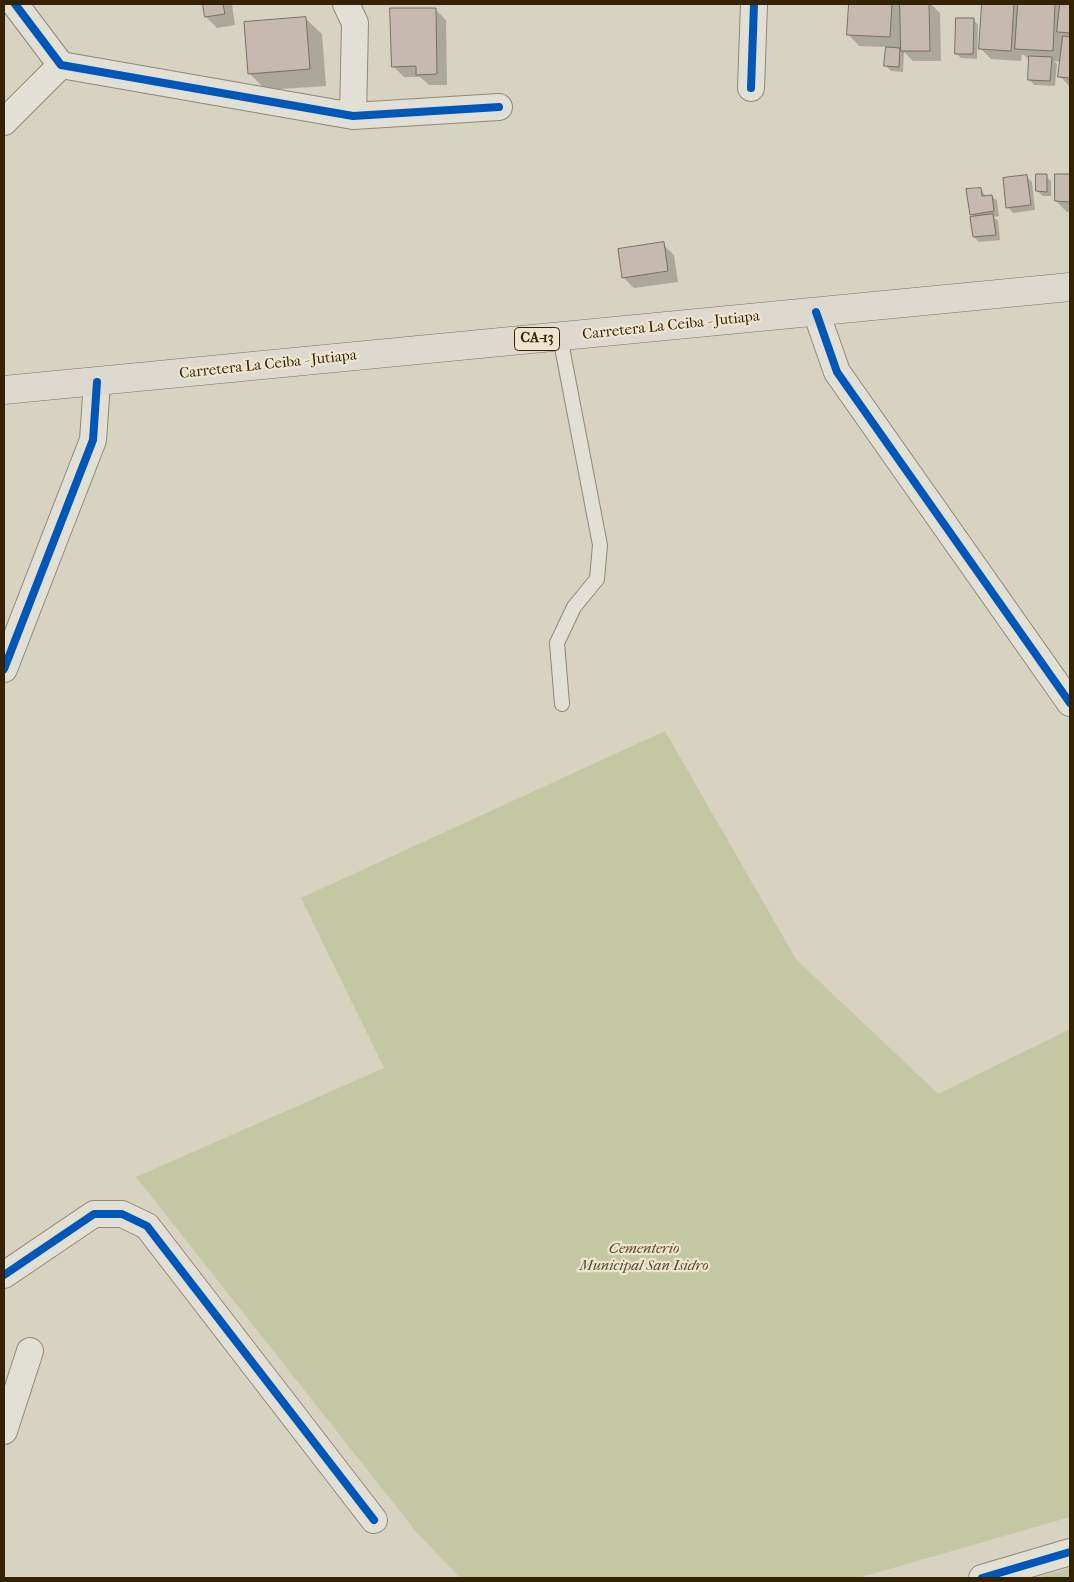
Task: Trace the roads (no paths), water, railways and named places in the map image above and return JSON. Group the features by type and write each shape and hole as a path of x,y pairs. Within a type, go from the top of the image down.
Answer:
{"main road":[{"name":"Carretera La Ceiba - Jutiapa","path":"4,390 1070,288"}],"street":[{"path":"15,4 61,65 352,116 499,107"},
{"path":"346,4 355,23 352,116"},
{"path":"751,88 754,4"},
{"path":"4,122 61,65"},
{"path":"816,312 836,372 1070,703"},
{"path":"4,669 93,440 97,382"},
{"path":"4,1276 94,1214 122,1214 147,1226 374,1520"},
{"path":"4,1430 30,1351"},
{"path":"982,1578 1070,1552"}],"lane":[{"path":"560,337 600,545 597,579 574,607 557,643 562,704"}],"park label":[{"name":"Cementerio Municipal San Isidro","path":"644,1258"}]}
